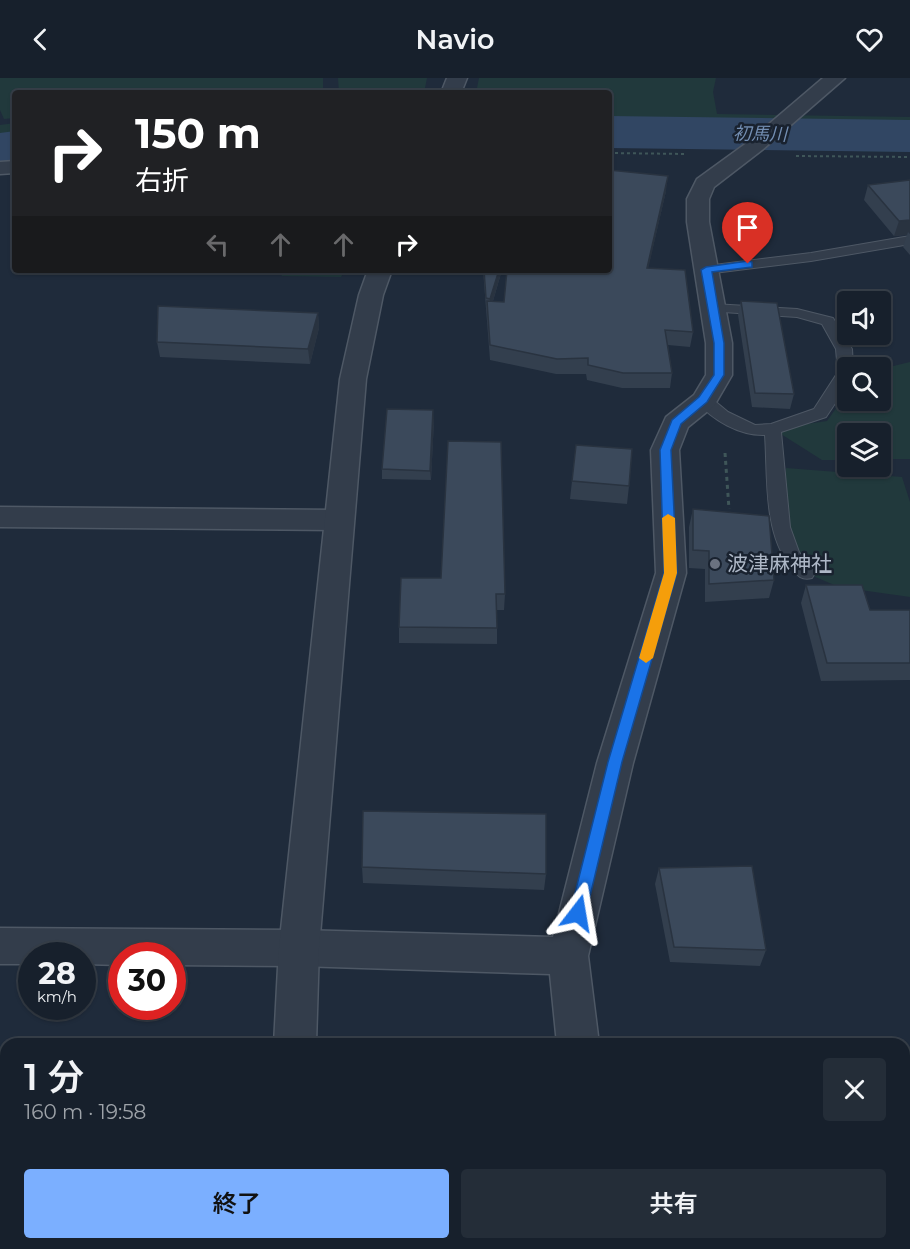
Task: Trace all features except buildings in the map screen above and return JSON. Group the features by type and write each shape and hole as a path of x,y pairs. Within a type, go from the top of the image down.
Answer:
{"street":[{"path":"577,1038 568,956 615,762 671,573 665,450 676,423 713,408 719,375 719,343 698,222 698,199 705,184 749,151 835,78"},
{"path":"295,1038 299,948 353,379 371,295 379,273"},
{"path":"0,517 338,520"},
{"path":"0,946 299,948 568,956"}],"lane":[{"path":"706,270 910,240"},
{"path":"713,308 797,313 828,321 844,349 846,372 820,413 773,429 753,430 713,408"},
{"path":"773,429 781,527 791,554 806,573"}],"path":[{"path":"612,153 749,151 910,157"},
{"path":"713,408 729,509"}],"green space":[{"path":"0,78 323,78 323,90 12,90 12,118 4,119 0,110"},
{"path":"338,78 427,78 425,90 339,90"},
{"path":"479,78 716,78 713,92 717,114 910,117 910,152 612,147 612,90 477,90"},
{"path":"12,123 12,165 0,167 0,125"},
{"path":"280,273 343,273 341,277 282,276"},
{"path":"910,362 910,459 891,459 891,423 837,423 837,460 822,460 773,429 827,421 837,407 837,411 891,411 891,367"},
{"path":"786,468 837,472 837,477 902,477 910,502 910,597 839,587 806,573 781,527"}],"waterway":[{"name":"初馬川","path":"612,132 910,136"},
{"name":"初馬川","path":"0,150 12,148"}],"slow traffic":[{"path":"646,658 671,573 668,518"}],"place":[{"name":"波津麻神社","path":"715,564"}],"route":[{"path":"578,913 615,762 671,573 665,450 676,423 704,399 719,375 719,343 706,270 748,264"}]}
